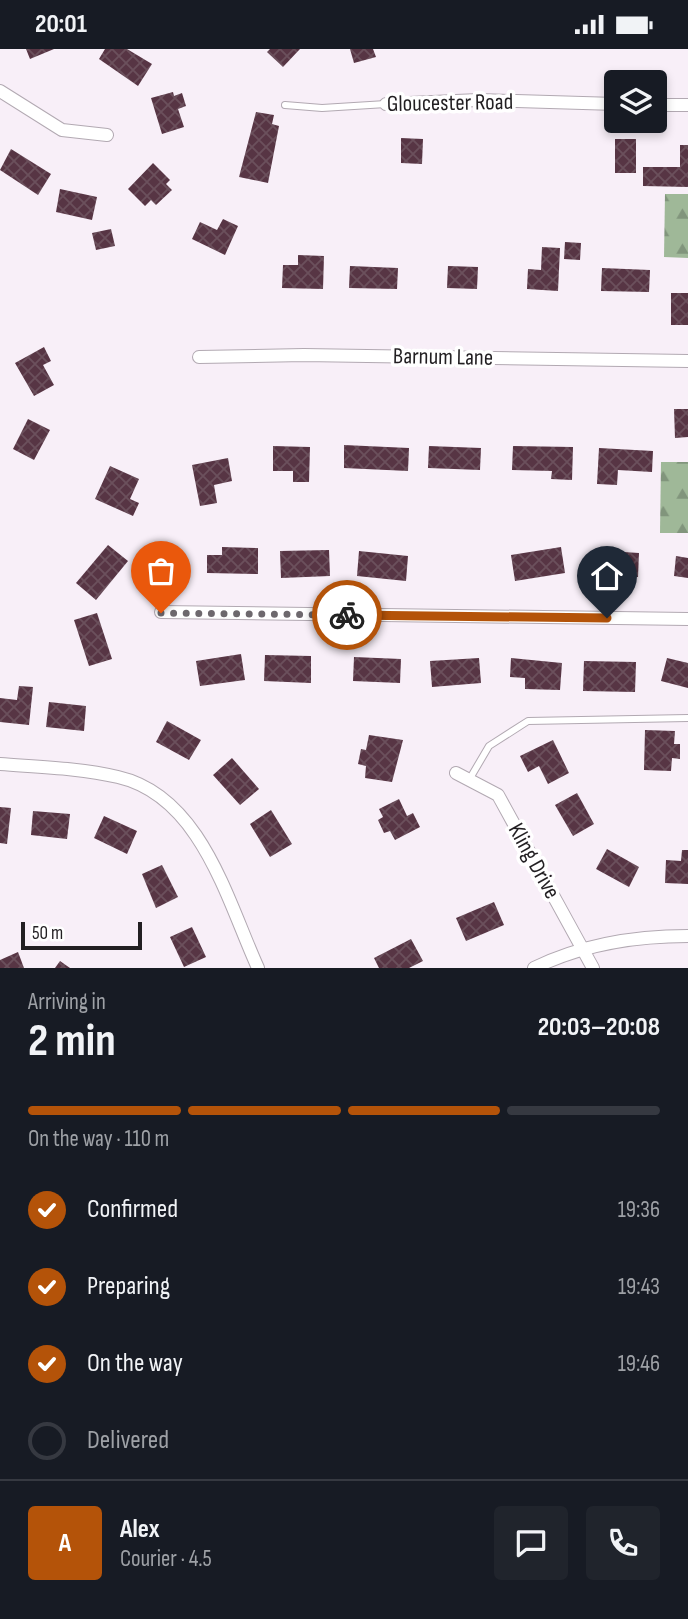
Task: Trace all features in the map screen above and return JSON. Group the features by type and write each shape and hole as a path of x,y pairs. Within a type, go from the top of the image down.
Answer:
{"street":[{"path":"0,91 62,130 107,135"},
{"name":"Gloucester Road","path":"386,104 479,100 604,104"},
{"path":"667,105 688,105"},
{"name":"Barnum Lane","path":"199,358 304,355 688,361"},
{"path":"161,613 688,619"},
{"path":"0,764 119,777 159,795 177,810 201,844 258,968"},
{"name":"Kling Drive","path":"456,773 498,795 593,968"},
{"path":"534,968 583,949 636,938 688,936"}],"lane":[{"name":"Gloucester Road","path":"285,105 322,108 386,104"},
{"path":"469,780 489,746 528,721 688,719"}],"green space":[{"path":"665,194 688,194 688,258 664,257"},
{"path":"661,462 688,462 688,533 660,533"}],"building":[{"path":"26,49 54,49 30,59"},
{"path":"105,49 127,49 152,64 138,86 99,59"},
{"path":"270,49 300,49 283,67 267,52"},
{"path":"350,49 373,49 376,57 354,63"},
{"path":"173,92 174,96 182,93 186,106 178,109 184,127 162,134 151,98"},
{"path":"256,112 274,115 272,124 279,126 268,183 239,177"},
{"path":"401,138 423,139 422,164 401,163"},
{"path":"615,139 636,139 636,173 615,173"},
{"path":"680,145 688,145 688,187 643,186 643,167 680,167"},
{"path":"11,149 51,174 38,195 0,170"},
{"path":"153,163 170,180 166,184 172,190 156,205 151,200 145,206 128,189"},
{"path":"60,189 97,197 92,220 56,212"},
{"path":"223,219 238,226 225,255 192,239 200,222 217,230"},
{"path":"111,229 115,246 96,250 92,233"},
{"path":"565,242 581,243 580,260 564,259"},
{"path":"542,247 560,248 558,291 527,289 528,269 541,270"},
{"path":"298,255 324,256 323,289 282,288 283,265 298,265"},
{"path":"350,266 398,268 397,289 349,288"},
{"path":"448,266 478,267 477,289 447,288"},
{"path":"602,268 650,270 649,292 601,291"},
{"path":"671,293 688,293 688,325 671,325"},
{"path":"44,347 51,361 43,365 54,385 34,396 15,363"},
{"path":"674,409 688,409 688,437 675,438"},
{"path":"28,419 50,430 34,460 13,449"},
{"path":"344,445 409,448 408,471 344,468"},
{"path":"273,446 310,447 309,482 293,482 293,471 273,471"},
{"path":"429,446 481,448 480,470 428,468"},
{"path":"513,446 573,447 572,480 551,479 552,471 512,470"},
{"path":"599,448 653,451 652,472 618,470 617,485 597,484"},
{"path":"228,458 232,481 214,485 217,503 200,506 192,465"},
{"path":"110,466 139,479 130,499 139,503 133,516 95,499"},
{"path":"108,545 128,561 96,600 76,583"},
{"path":"222,547 258,548 258,574 207,573 207,555 222,555"},
{"path":"561,547 565,573 515,581 511,555"},
{"path":"329,550 330,576 281,578 280,551"},
{"path":"592,550 639,553 638,577 591,575"},
{"path":"359,551 408,556 406,581 357,576"},
{"path":"676,556 688,558 688,578 674,576"},
{"path":"97,613 112,659 89,666 74,620"},
{"path":"241,654 245,680 200,686 196,661"},
{"path":"265,655 311,656 311,683 264,681"},
{"path":"354,657 401,659 400,683 353,681"},
{"path":"479,658 481,683 432,687 430,661"},
{"path":"511,658 562,663 560,690 525,689 525,678 510,677"},
{"path":"667,658 688,663 688,688 661,681"},
{"path":"584,661 636,662 635,692 583,691"},
{"path":"19,686 33,687 29,725 0,722 0,698 17,700"},
{"path":"49,702 86,706 84,731 46,727"},
{"path":"167,721 201,740 189,760 156,742"},
{"path":"645,730 675,731 674,744 680,744 680,759 672,758 671,771 644,770"},
{"path":"369,735 403,740 392,782 365,778 366,766 358,764 361,749 366,750"},
{"path":"553,740 569,773 548,784 539,766 528,772 520,756"},
{"path":"232,758 259,789 240,805 213,775"},
{"path":"577,793 594,824 573,836 555,805"},
{"path":"399,799 407,816 413,813 420,827 395,840 390,831 384,833 378,820 383,817 379,809"},
{"path":"0,807 11,808 7,844 0,843"},
{"path":"271,810 292,844 270,857 250,824"},
{"path":"33,811 70,814 67,839 31,835"},
{"path":"104,816 137,831 127,854 94,838"},
{"path":"607,849 639,867 629,887 596,869"},
{"path":"682,850 688,850 688,884 665,883 666,860 681,861"},
{"path":"162,865 178,897 156,908 142,874"},
{"path":"494,902 504,925 466,941 456,918"},
{"path":"192,927 206,957 184,967 170,937"},
{"path":"411,939 423,961 409,968 379,968 374,958"},
{"path":"18,952 24,968 0,968 0,960"},
{"path":"60,961 70,968 55,968"}],"way so far":[{"path":"161,613 347,615"}],"route":[{"path":"347,615 607,618"}]}
